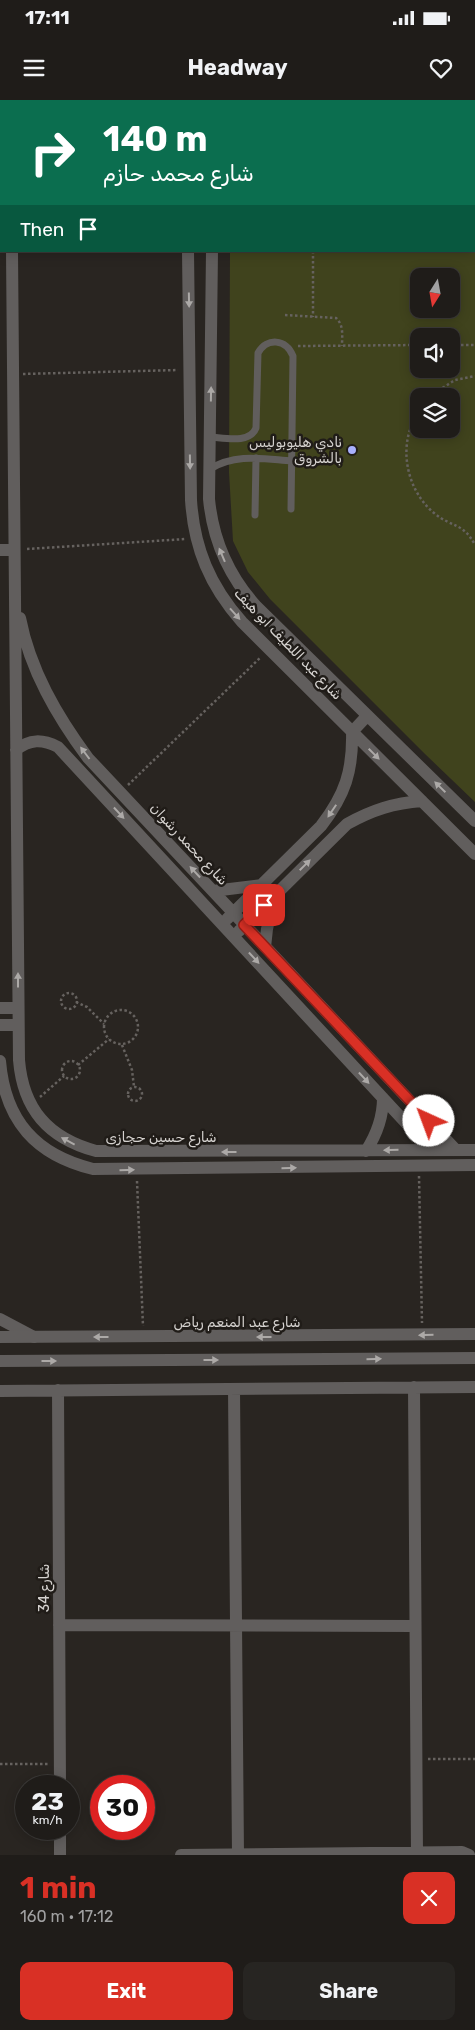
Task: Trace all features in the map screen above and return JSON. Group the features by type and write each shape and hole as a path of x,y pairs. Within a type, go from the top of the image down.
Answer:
{"street":[{"name":"شارع حسين حجازى","path":"12,252 18,1025 20,1078 31,1105 47,1126 61,1138 78,1146 96,1151 475,1150"},
{"name":"شارع عبد اللطيف ابو هيف","path":"188,252 191,500 195,538 205,566 218,592 229,608 475,854"},
{"name":"شارع عبد اللطيف ابو هيف","path":"212,252 209,499 214,533 234,580 256,606 475,821"},
{"path":"0,550 14,550"},
{"name":"شارع محمد رشوان","path":"15,591 20,621 29,650 54,707 88,758 456,1150"},
{"path":"222,925 321,826 334,810 350,772 353,752 352,732 367,716"},
{"path":"16,750 23,744 40,740 58,747 383,1098 435,1150 440,1166"},
{"path":"233,936 347,824 364,814 383,807 402,802 422,801"},
{"path":"213,891 262,885"},
{"path":"265,947 274,895"},
{"path":"0,1008 18,1008"},
{"path":"0,1025 18,1025"},
{"path":"0,1061 6,1099 26,1132 40,1146 56,1157 93,1169 475,1166"},
{"path":"366,1151 380,1125 383,1098"},
{"path":"0,1318 34,1337"},
{"name":"شارع عبد المنعم رياض","path":"0,1338 475,1334"},
{"path":"290,1337 290,1359"},
{"path":"0,1361 475,1358"},
{"path":"414,1387 416,1853"},
{"path":"0,1391 475,1387"},
{"path":"234,1389 238,1855"},
{"name":"شارع 34","path":"58,1390 60,1775"},
{"path":"59,1625 415,1626"},
{"path":"60,1840 60,1855"},
{"path":"181,1855 462,1852 469,1855"}],"lane":[{"path":"210,437 245,438 252,436 256,428 258,353 264,345 273,341 278,341 288,346 293,356 291,509"},
{"path":"210,468 227,460 246,457 292,461"},
{"path":"255,515 256,458"}],"path":[{"path":"313,252 313,317"},
{"path":"285,315 336,318 340,321 342,346"},
{"path":"460,345 475,345"},
{"path":"288,346 410,346"},
{"path":"13,374 189,370"},
{"path":"442,388 455,380 475,376"},
{"path":"410,428 405,449 410,478 425,504 435,514 467,532 475,546"},
{"path":"14,550 195,538"},
{"path":"120,793 269,649"},
{"path":"76,1002 72,1008 65,1008 61,999 65,994 72,994 76,1002 87,1007 104,1024"},
{"path":"122,1045 136,1037 138,1026 134,1016 125,1011 114,1012 110,1015 104,1024 104,1030 109,1039 122,1045 132,1070 134,1087"},
{"path":"78,1065 109,1039"},
{"path":"67,1062 75,1062 78,1065 80,1072 78,1076 71,1080 64,1076 62,1068 67,1062"},
{"path":"31,1105 64,1076"},
{"path":"134,1087 142,1093 140,1100 137,1101 130,1100 127,1094 134,1087"},
{"path":"419,1166 422,1335"},
{"path":"137,1170 143,1337"},
{"path":"416,1759 475,1759"},
{"path":"0,1764 60,1764"}],"green space":[{"name":"نادي هليوبوليس بالشروق","path":"230,252 475,252 475,802 270,599 248,572 233,541 229,472"}],"place":[{"name":"نادي هليوبوليس بالشروق","path":"352,450"}],"route":[{"path":"264,905 244,925 429,1121"}]}
